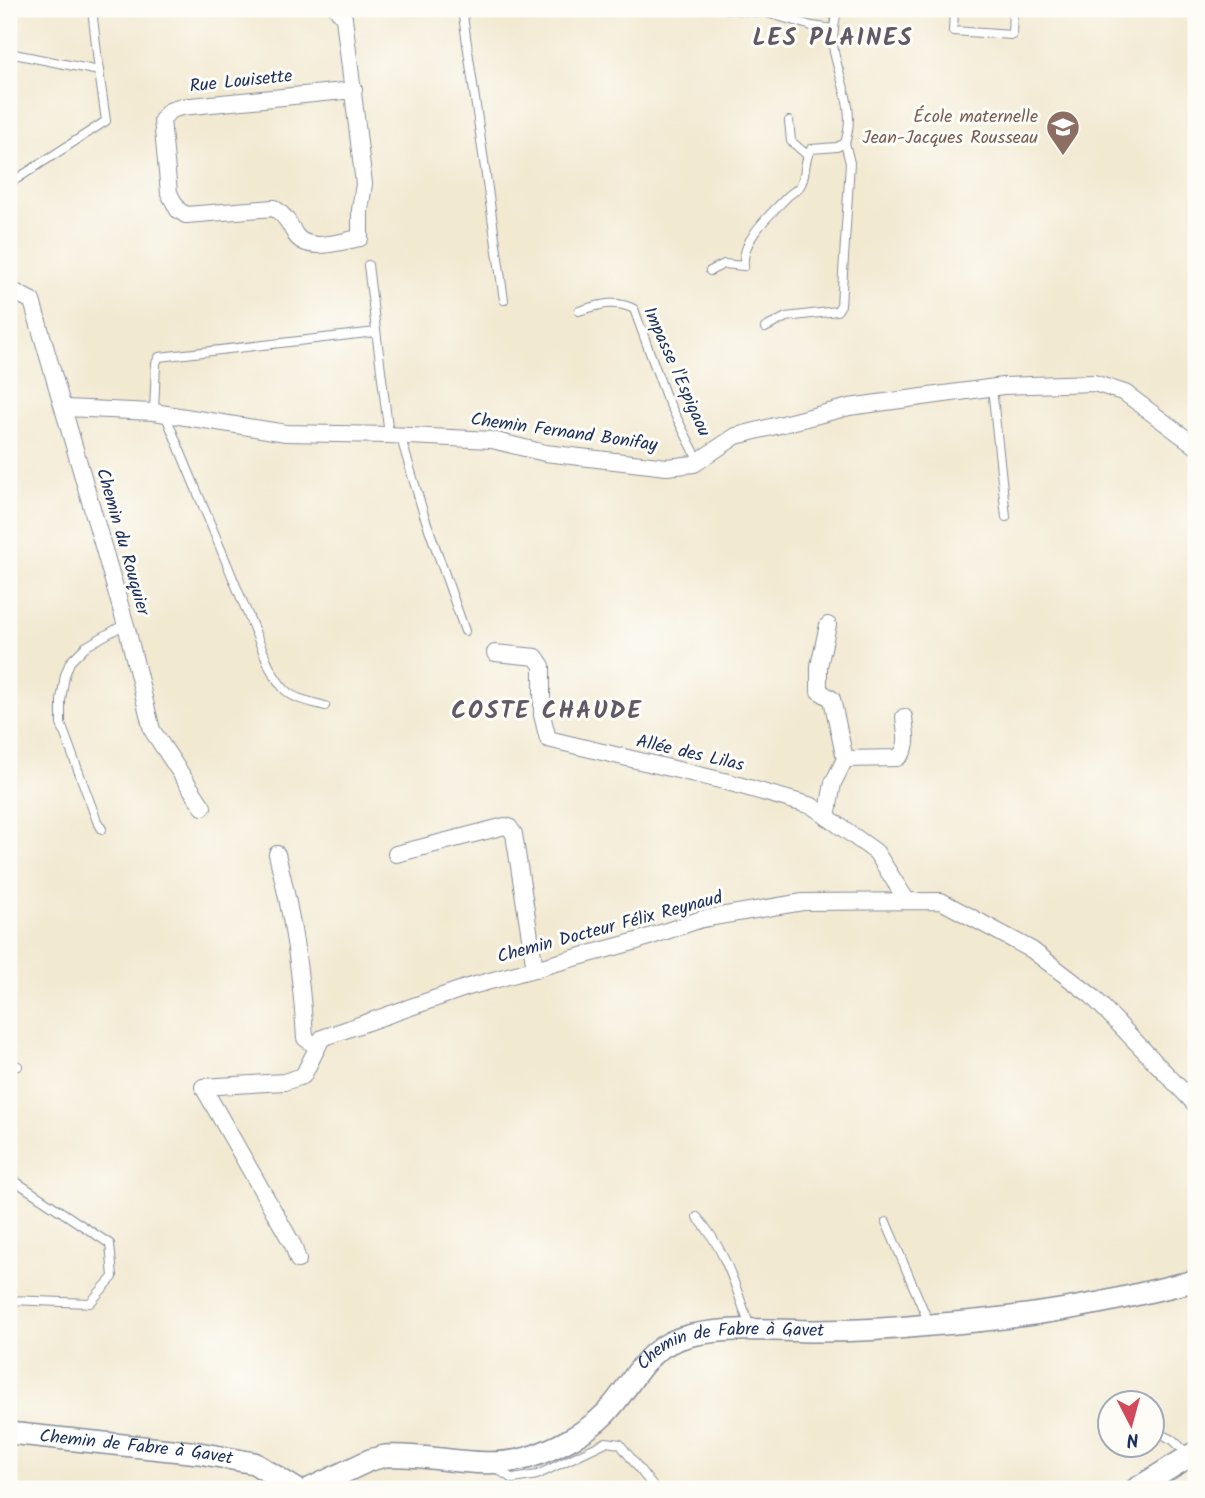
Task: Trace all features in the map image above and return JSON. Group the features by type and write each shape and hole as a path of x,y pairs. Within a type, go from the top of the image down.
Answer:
{"street":[{"name":"Rue Louisette","path":"337,9 344,18 354,90 364,184 360,238 307,244 296,236 283,214 274,208 186,215 173,203 169,193 162,120 169,111 181,107 354,90"},
{"name":"Chemin du Rouquier","path":"9,294 17,293 32,301 65,408 152,730 203,807"},
{"name":"Chemin Fernand Bonifay","path":"65,408 160,413 286,433 492,440 545,453 667,467 694,464 736,436 849,407 992,387 1094,383 1125,393 1196,446"},
{"path":"827,817 833,783 845,758 832,699 819,691 819,666 828,625"},
{"name":"Allée des Lilas","path":"495,653 536,657 542,666 542,715 548,739 737,784 812,806 876,852 907,901"},
{"path":"845,758 897,758 903,754 906,749 904,717"},
{"path":"396,854 509,827 514,834 535,969"},
{"path":"277,853 294,926 305,1038 317,1047"},
{"name":"Chemin Docteur Félix Reynaud","path":"298,1260 293,1245 203,1087 284,1082 303,1076 322,1038 468,987 637,941 702,919 803,902 941,901 1032,950 1092,996 1196,1105"},
{"name":"Chemin de Fabre à Gavet","path":"309,1489 369,1460 385,1456 490,1464 527,1458 590,1427 606,1414 643,1363 670,1341 712,1331 838,1331 930,1325 1056,1311 1196,1281"},
{"name":"Chemin de Fabre à Gavet","path":"9,1433 199,1453 254,1463 272,1482 296,1489"},
{"path":"1136,1489 1193,1454"}],"lane":[{"path":"9,184 106,121 92,9"},
{"path":"462,9 504,300"},
{"path":"727,9 766,13 834,29"},
{"path":"765,328 786,317 837,311 841,305 850,163 845,143 849,108 834,50 837,9"},
{"path":"954,9 953,31 1013,35 1013,9"},
{"path":"9,53 99,71"},
{"path":"789,121 791,141 807,155"},
{"path":"710,271 724,264 744,267 743,260 748,243 799,187 811,149 837,147 845,143"},
{"path":"368,265 376,332 395,435 465,631"},
{"name":"Impasse l'Espigaou","path":"579,310 608,303 622,303 634,309 666,397 699,461"},
{"path":"325,706 289,696 279,685 160,413 156,363 159,357 376,332"},
{"path":"992,387 1006,517"},
{"path":"102,829 67,744 61,723 61,700 70,662 85,647 125,624"},
{"path":"9,1177 110,1244 113,1277 90,1303 9,1300"},
{"path":"697,1217 721,1253 751,1329"},
{"path":"886,1222 930,1325"},
{"path":"1166,1436 1193,1454"},
{"path":"490,1464 504,1476 513,1479 537,1475 606,1442 620,1444 655,1489"}],"place":[{"name":"École maternelle Jean-Jacques Rousseau","path":"1063,157"}],"district":[{"name":"LES PLAINES","path":"833,38"},
{"name":"COSTE CHAUDE","path":"547,711"}]}
